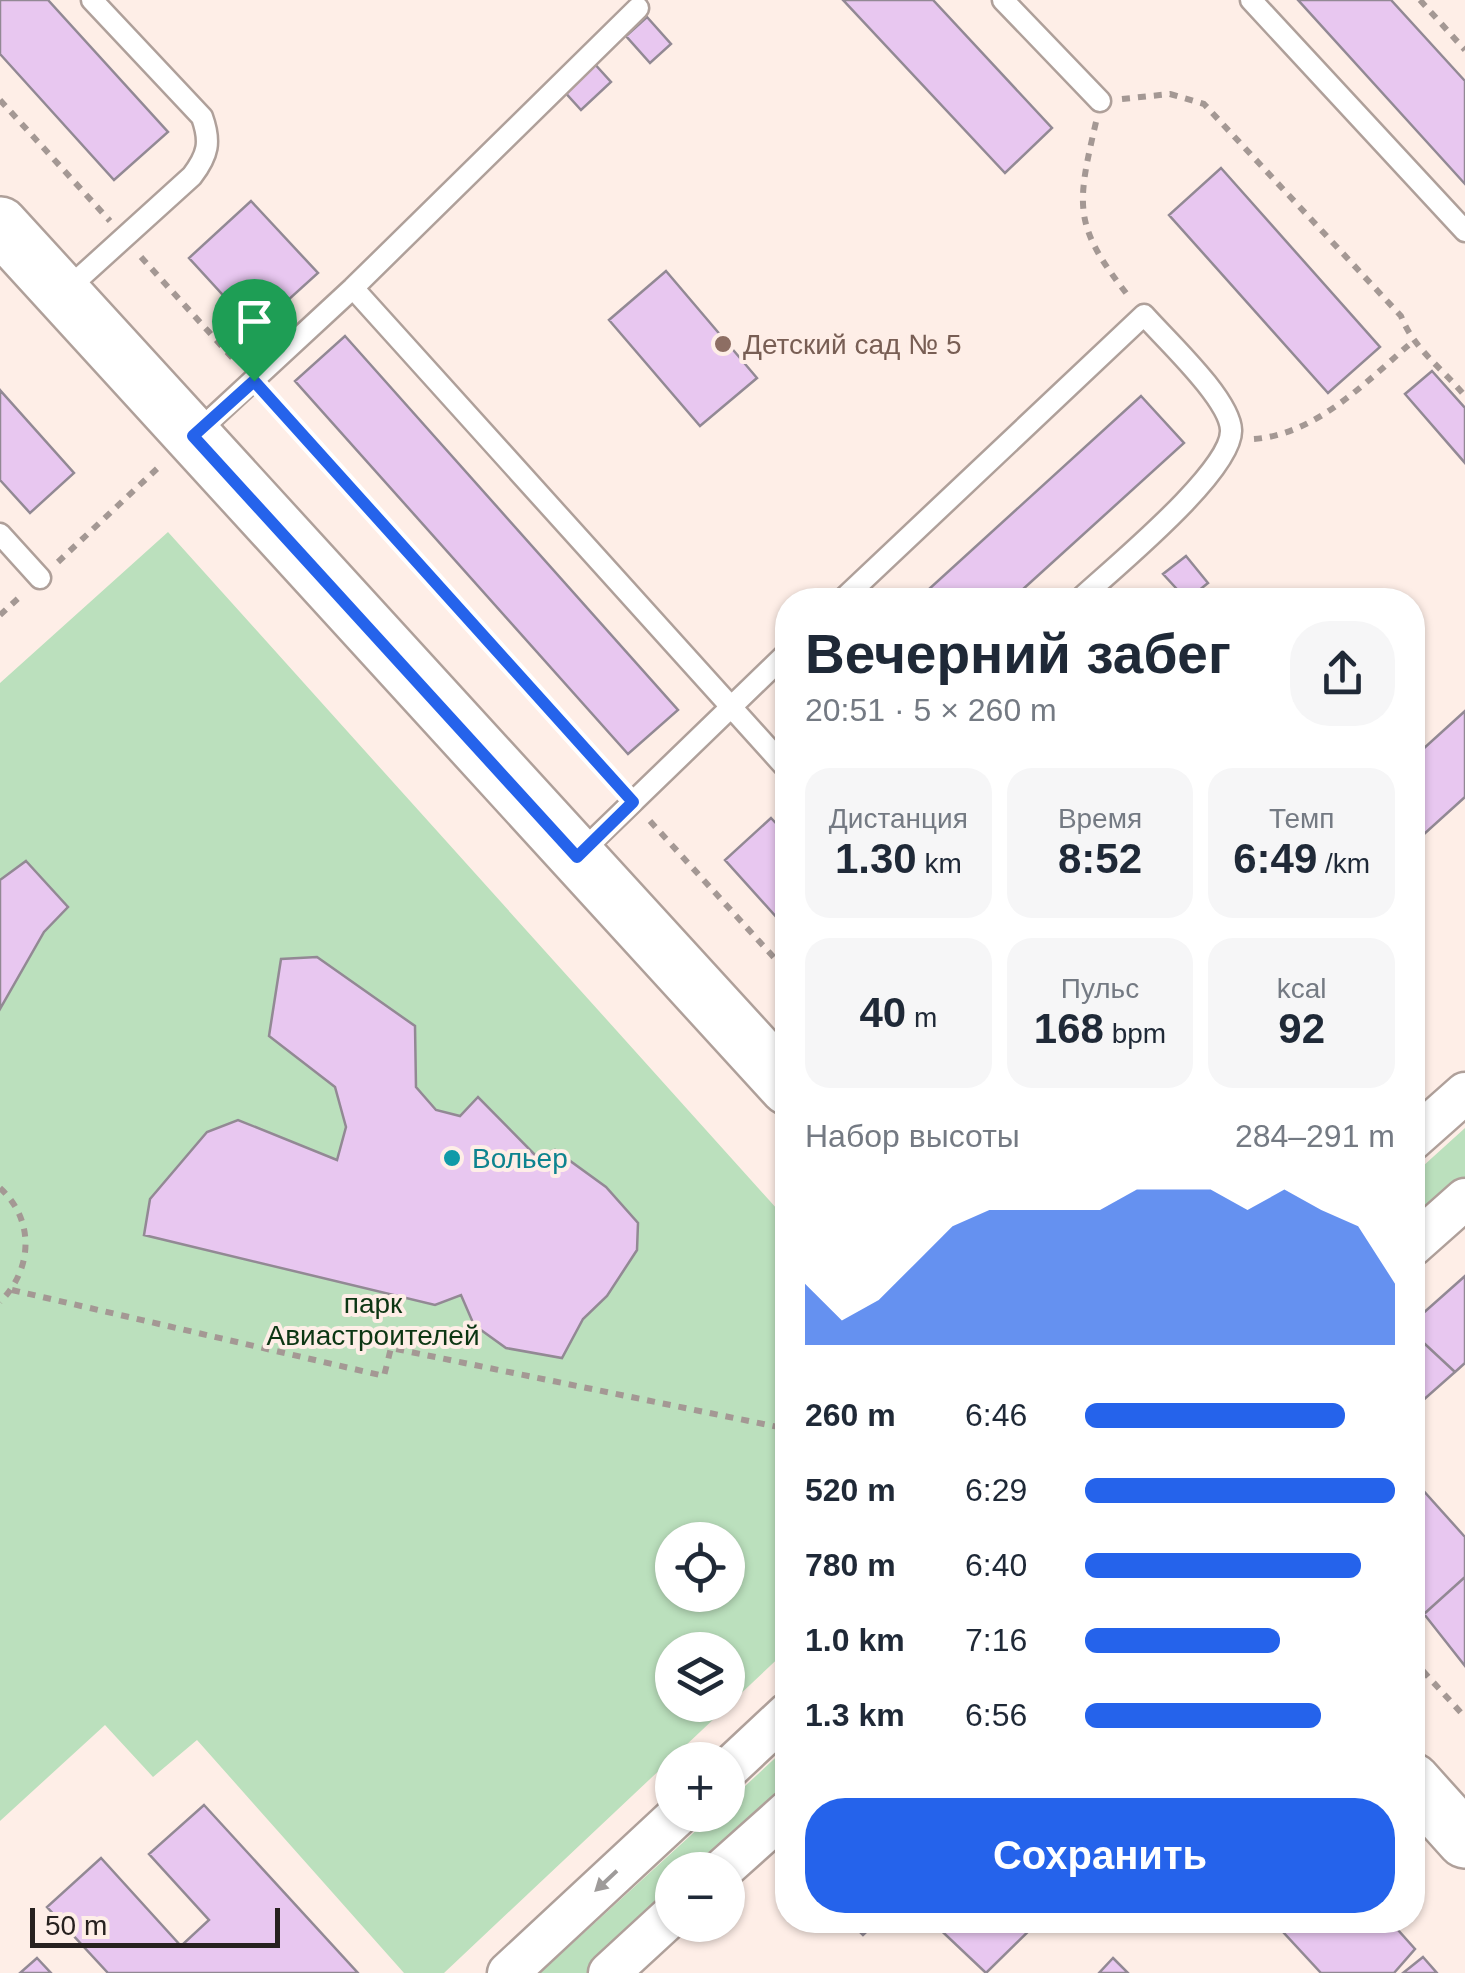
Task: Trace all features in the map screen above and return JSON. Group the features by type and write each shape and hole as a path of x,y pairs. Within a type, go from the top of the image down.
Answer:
{"main road":[{"path":"0,225 775,1073"},
{"path":"1425,1795 1465,1840"}],"street":[{"path":"1425,1129 1465,1094"},
{"path":"1425,1234 1465,1199"},
{"path":"745,1752 775,1725"},
{"path":"742,1852 775,1822"},
{"path":"508,1973 660,1832"},
{"path":"609,1973 655,1931"}],"lane":[{"path":"62,294 192,176 206,158 209,138 202,117 92,0"},
{"path":"1004,0 1100,101"},
{"path":"1251,0 1465,230"},
{"path":"193,436 352,288 638,8"},
{"path":"352,288 775,756"},
{"path":"855,588 1144,315 1220,402 1231,430 1200,487 1092,588"},
{"path":"0,534 40,578"},
{"path":"577,857 775,664"}],"path":[{"path":"1420,0 1465,50"},
{"path":"1144,315 1101,262 1082,219 1082,180 1100,101 1170,94 1204,104 1401,316 1411,343 1434,357 1465,396"},
{"path":"0,100 775,960"},
{"path":"1228,441 1298,430 1349,396 1411,343"},
{"path":"0,616 193,436"},
{"path":"0,1188 22,1218 27,1243 23,1268 12,1290 0,1302"},
{"path":"12,1290 384,1376 391,1348 775,1426"},
{"path":"1425,1672 1465,1717"}],"green space":[{"name":"парк Авиастроителей","path":"168,532 775,1207 775,1661 745,1690 745,1632 655,1632 655,1722 711,1722 689,1742 655,1742 655,1774 444,1973 404,1973 197,1740 153,1777 105,1725 0,1821 0,683"},
{"path":"1465,1128 1465,1179 1425,1215 1425,1164"},
{"path":"775,1758 775,1804 745,1832 745,1786"},
{"path":"694,1832 744,1832 723,1852 672,1852"},
{"path":"655,1868 655,1913 590,1973 540,1973"}],"building":[{"path":"0,0 48,0 168,132 114,180 0,54"},
{"path":"843,0 933,0 1052,128 1005,173"},
{"path":"1298,0 1391,0 1465,81 1465,184"},
{"path":"647,17 671,44 650,63 626,36"},
{"path":"592,61 611,82 581,110 562,89"},
{"path":"1221,168 1380,347 1328,393 1169,215"},
{"path":"251,201 318,273 255,330 189,258"},
{"path":"666,271 757,378 700,426 609,320"},
{"path":"345,336 678,710 628,754 295,381"},
{"path":"1432,371 1465,408 1465,463 1405,394"},
{"path":"0,390 74,473 30,513 0,480"},
{"path":"1141,396 1184,443 1024,588 930,588"},
{"path":"1186,556 1208,583 1202,588 1176,588 1163,574"},
{"path":"1465,711 1465,797 1425,833 1425,747"},
{"path":"771,818 775,822 775,916 725,860"},
{"path":"26,861 68,907 44,932 0,1009 0,880"},
{"name":"Вольер","path":"317,957 415,1026 416,1087 436,1110 460,1116 478,1097 536,1156 555,1150 606,1187 638,1223 637,1250 607,1296 583,1319 562,1358 506,1348 474,1325 461,1295 435,1305 144,1235 150,1199 207,1132 238,1120 337,1160 346,1127 335,1087 269,1036 281,959"},
{"path":"1465,1276 1465,1363 1455,1372 1425,1344 1425,1311"},
{"path":"1425,1344 1455,1372 1425,1399"},
{"path":"1425,1492 1465,1537 1465,1577 1425,1613"},
{"path":"1465,1577 1465,1666 1425,1615"},
{"path":"204,1805 358,1973 108,1973 47,1907 101,1858 181,1946 209,1920 149,1854"},
{"path":"944,1933 1027,1933 986,1973"},
{"path":"1284,1933 1401,1933 1415,1949 1394,1973 1321,1973"},
{"path":"1423,1957 1437,1973 1403,1973"},
{"path":"37,1958 51,1973 20,1973"},
{"path":"1113,1958 1128,1973 1099,1973"}],"place":[{"name":"Детский сад № 5","path":"723,344"},
{"name":"Вольер","path":"452,1158"}],"route":[{"path":"254,381 633,802 577,857 193,436 254,381"}]}
